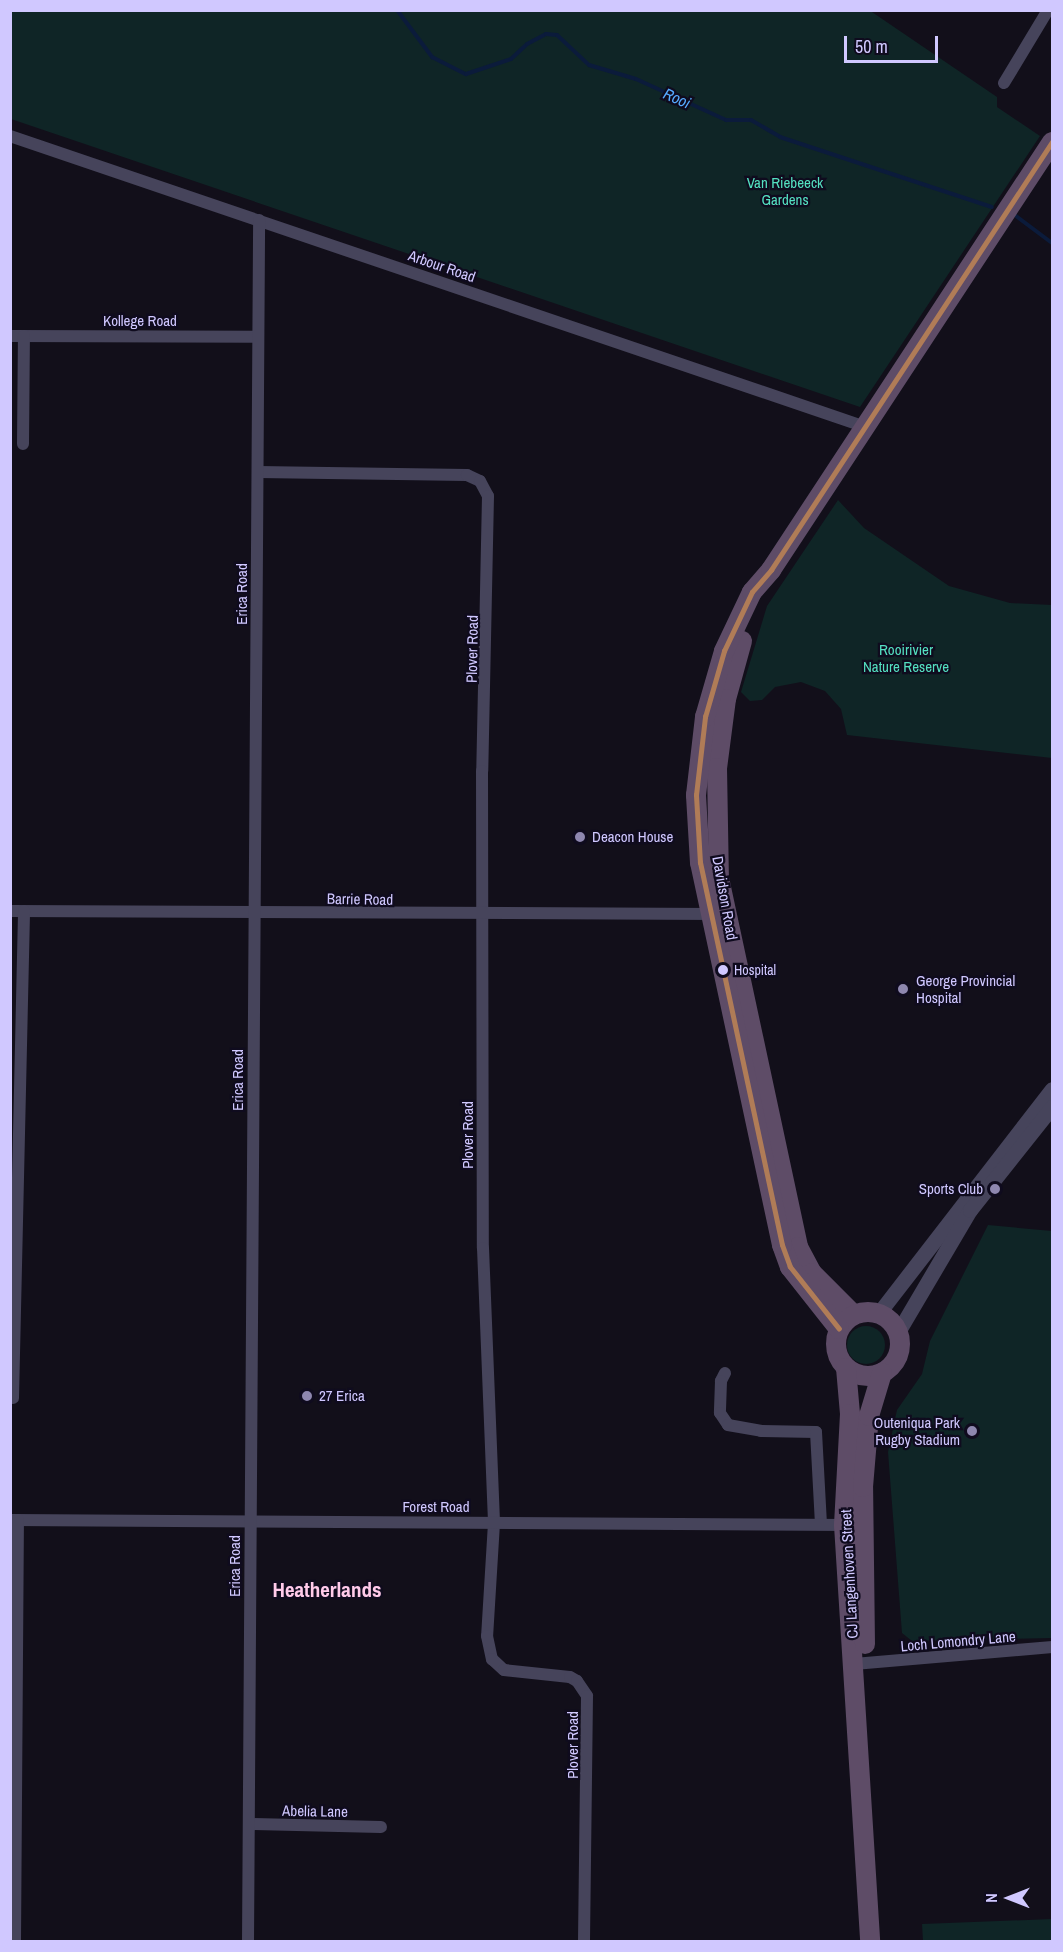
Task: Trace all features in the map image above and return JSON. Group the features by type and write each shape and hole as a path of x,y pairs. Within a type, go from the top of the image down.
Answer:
{"highway":[{"name":"Davidson Road","path":"854,1315 812,1273 798,1248 696,824 697,775 705,717 727,643 752,592 771,570 863,426 1051,148"},
{"name":"Davidson Road","path":"718,914 783,1252 823,1313 839,1329"},
{"path":"878,1314 890,1320 898,1332 898,1356 882,1373 863,1377 846,1368 837,1353 839,1329 854,1315 878,1314"},
{"name":"CJ Langenhoven Street","path":"846,1368 866,1772 862,1780 870,1941"},
{"name":"CJ Langenhoven Street","path":"853,1525 868,1422 882,1373"}],"street":[{"path":"1004,83 1048,10"},
{"name":"Arbour Road","path":"10,136 863,426"},
{"name":"Erica Road","path":"248,1941 259,220"},
{"name":"Kollege Road","path":"23,444 17,336 257,337"},
{"name":"Plover Road","path":"258,472 458,474 475,477 484,487 489,504 481,915 483,1248 494,1523 487,1636 492,1659 513,1673 570,1677 578,1681 587,1696 584,1941"},
{"path":"13,1398 17,911"},
{"name":"Barrie Road","path":"17,911 481,915 718,914"},
{"path":"878,1314 1053,1089"},
{"path":"898,1332 970,1210 1053,1107"},
{"path":"725,1373 721,1381 720,1413 728,1425 761,1431 816,1432 821,1524"},
{"path":"14,1520 15,1941"},
{"name":"Forest Road","path":"14,1520 853,1525"},
{"name":"Loch Lomondry Lane","path":"860,1664 1053,1647"},
{"name":"Abelia Lane","path":"249,1824 381,1827"}],"green space":[{"name":"Van Riebeeck Gardens","path":"869,10 997,97 997,107 1040,136 860,407 11,119 11,11"},
{"name":"Rooirivier Nature Reserve","path":"838,500 864,528 949,586 1010,603 1052,605 1052,758 847,735 841,709 825,691 801,682 775,687 762,700 750,701 741,692 767,606"},
{"name":"Outeniqua Park Rugby Stadium","path":"988,1225 1052,1231 1052,1638 912,1641 902,1633 888,1452 897,1410 922,1374 930,1341"},
{"path":"866,1326 879,1332 885,1345 879,1358 866,1364 853,1358 847,1345 853,1332"},
{"path":"1052,1919 1052,1941 923,1941 922,1924"}],"waterway":[{"name":"Rooi","path":"397,10 432,57 466,74 511,59 527,44 546,34 557,35 589,65 636,79 726,120 751,120 780,137 992,207"},
{"name":"Rooi","path":"1016,216 1052,243"}],"transit line":[{"path":"839,1329 790,1267 782,1245 700,863 696,795 705,717 724,651 752,592 771,570 1052,142"}],"place":[{"name":"Deacon House","path":"580,837"},
{"name":"Hospital","path":"723,970"},
{"name":"George Provincial Hospital","path":"903,989"},
{"name":"Sports Club","path":"995,1189"},
{"name":"27 Erica","path":"307,1396"},
{"name":"Outeniqua Park Rugby Stadium","path":"972,1431"}],"district":[{"name":"Heatherlands","path":"327,1590"}]}
